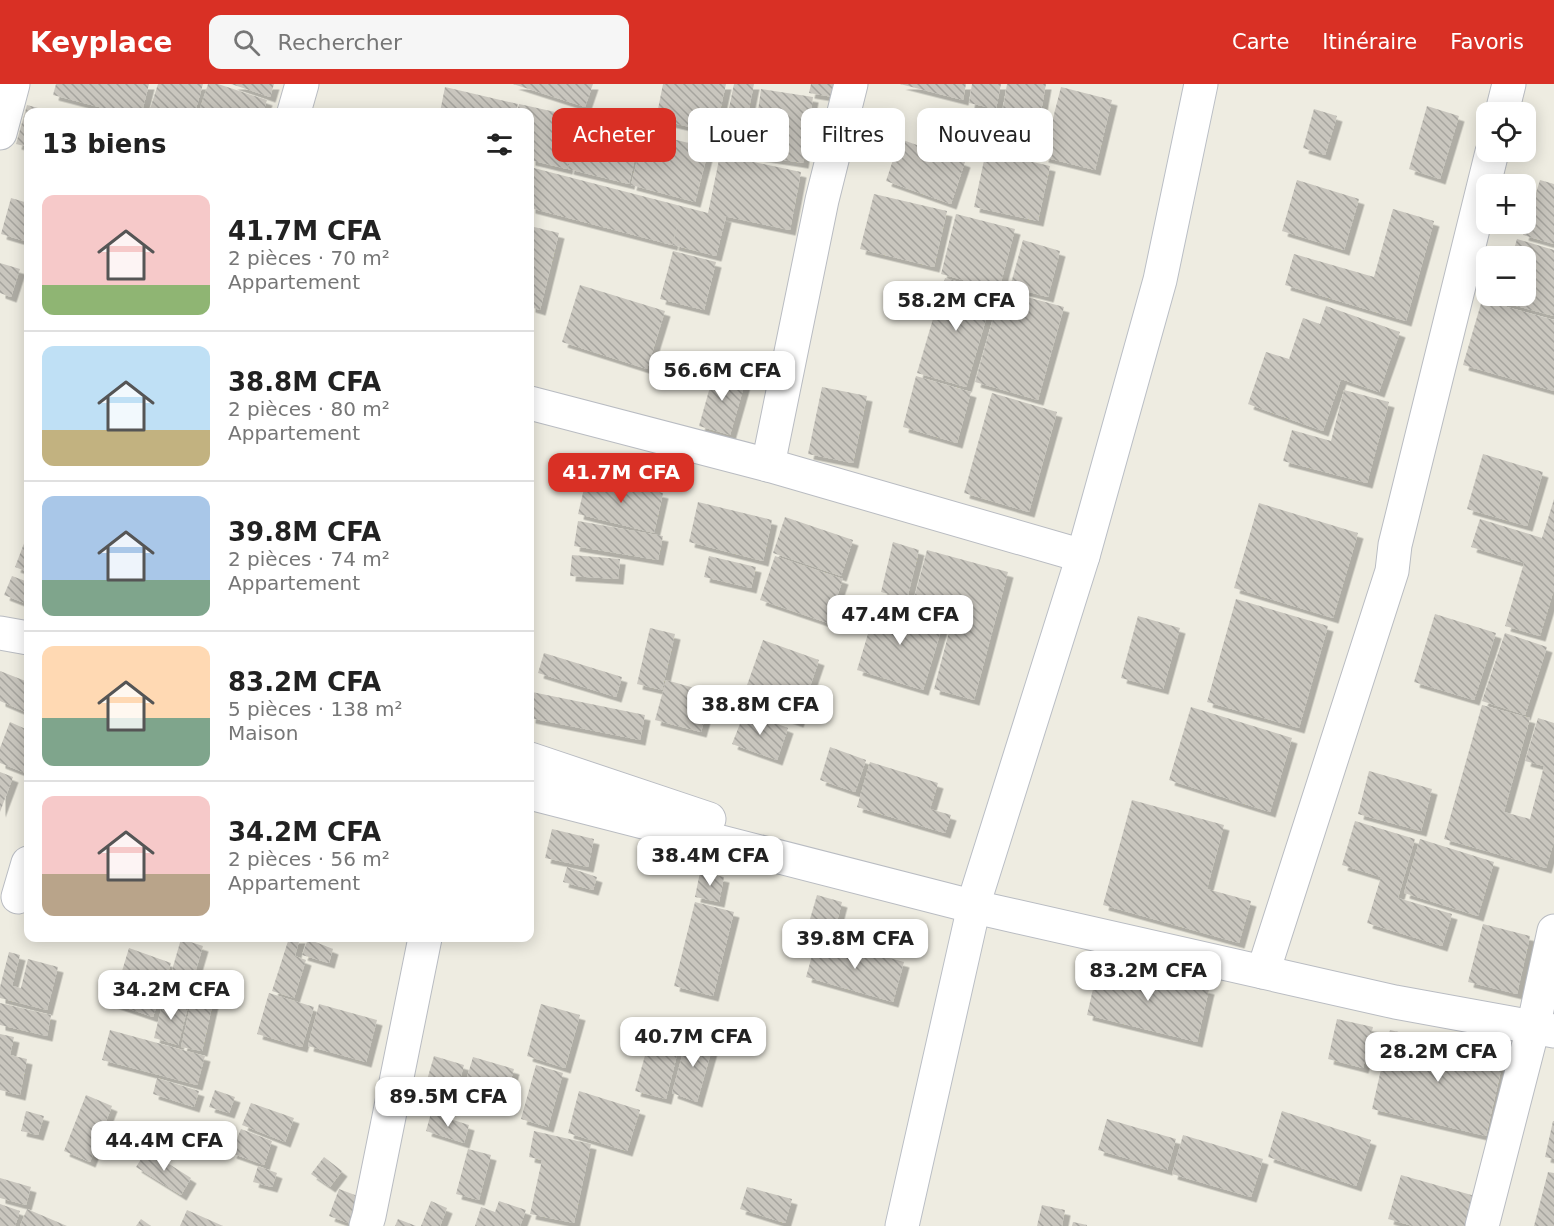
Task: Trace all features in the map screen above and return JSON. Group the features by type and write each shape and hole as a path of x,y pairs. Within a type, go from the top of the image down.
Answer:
{"street":[{"path":"0,134 13,84"},
{"path":"295,108 302,84"},
{"path":"768,465 822,200 851,84"},
{"path":"902,1226 976,900 1083,556 1160,280 1201,84"},
{"path":"1504,102 1509,84"},
{"path":"1263,972 1392,571 1395,545 1490,162"},
{"path":"534,405 768,465 1083,556"},
{"path":"0,633 24,637"},
{"path":"534,760 775,841 976,900"},
{"path":"534,794 976,900 1263,972 1395,1002 1544,1030"},
{"path":"18,897 24,877"},
{"path":"1482,1226 1544,1030 1554,932"},
{"path":"366,1226 424,942"}],"building":[{"path":"56,84 149,84 143,108 103,108 53,95"},
{"path":"158,84 203,84 196,108 150,108"},
{"path":"208,84 218,84 267,100 264,108 200,108"},
{"path":"231,84 274,84 270,97"},
{"path":"513,84 593,84 585,107"},
{"path":"663,84 726,84 721,108 688,108 688,127 676,124 676,108 658,108"},
{"path":"734,84 754,84 749,108 729,108"},
{"path":"811,84 836,84 833,97 809,93"},
{"path":"900,84 966,84 963,100"},
{"path":"972,84 1001,84 996,108 969,103"},
{"path":"1007,84 1046,84 1042,108 1003,108"},
{"path":"445,87 518,104 517,108 441,108"},
{"path":"1061,87 1112,100 1095,170 1053,160 1053,118"},
{"path":"761,89 813,97 811,108 801,108 801,162 803,163 789,161 789,108 758,108"},
{"path":"519,104 552,111 552,162 568,162 567,169 534,161 534,108 518,108"},
{"path":"1427,106 1459,116 1440,179 1409,169"},
{"path":"1314,109 1337,116 1325,155 1303,148"},
{"path":"24,116 24,146 16,144"},
{"path":"676,140 688,143 688,162 705,162 695,202 631,185 637,162 676,162"},
{"path":"905,141 917,145 917,162 965,162 951,204 886,181 892,162 905,162"},
{"path":"570,162 634,162 629,184 568,169"},
{"path":"719,162 753,162 801,172 790,230 714,214 726,217 716,256 673,245 679,218 672,245 534,209 534,168 708,213"},
{"path":"984,162 1033,162 1050,166 1038,221 974,207"},
{"path":"1297,180 1359,199 1344,250 1282,231"},
{"path":"1540,180 1554,184 1554,244 1523,235 1536,234 1536,193"},
{"path":"874,194 947,211 934,267 860,249"},
{"path":"11,198 24,202 24,241 1,234"},
{"path":"1393,209 1434,221 1406,321 1285,285 1294,254 1374,277"},
{"path":"956,214 1015,229 999,290 941,274"},
{"path":"534,227 559,233 540,310 534,308"},
{"path":"1517,239 1554,250 1554,316 1516,306 1536,306 1536,246 1515,246"},
{"path":"1023,240 1060,251 1048,297 1010,287"},
{"path":"673,251 716,262 704,310 660,299"},
{"path":"0,263 20,269 11,297 0,293"},
{"path":"945,278 994,292 966,387 917,373"},
{"path":"580,285 665,311 647,369 562,342"},
{"path":"1001,290 1064,307 1038,400 975,382"},
{"path":"1326,306 1400,332 1379,392 1341,379 1323,431 1248,404 1266,352 1289,359 1303,318 1320,324"},
{"path":"1480,306 1504,306 1554,320 1554,391 1463,365"},
{"path":"715,369 746,379 730,435 699,426"},
{"path":"916,376 971,392 957,443 903,427"},
{"path":"822,387 867,396 853,463 808,454"},
{"path":"1344,390 1389,402 1367,483 1283,461 1292,430 1331,441"},
{"path":"992,393 1057,412 1029,512 964,493"},
{"path":"1483,454 1543,472 1527,526 1467,509"},
{"path":"587,476 663,493 654,533 578,514"},
{"path":"1554,499 1554,589 1540,636 1505,626 1524,563 1471,547 1480,519 1542,538"},
{"path":"698,502 772,520 763,561 689,542"},
{"path":"1259,503 1358,533 1333,618 1234,588"},
{"path":"785,517 853,540 841,576 773,553"},
{"path":"578,521 663,536 658,560 574,546"},
{"path":"893,542 919,550 907,599 881,592"},
{"path":"24,543 24,570 15,567"},
{"path":"927,550 1008,572 974,700 934,689 953,617 912,606"},
{"path":"572,555 620,559 618,579 570,576"},
{"path":"709,556 756,567 751,588 704,577"},
{"path":"775,556 843,579 828,623 760,600"},
{"path":"12,576 24,580 24,603 4,595"},
{"path":"1236,599 1328,626 1299,728 1207,702"},
{"path":"878,601 944,621 923,690 857,670"},
{"path":"1435,614 1496,633 1474,700 1414,682"},
{"path":"1138,616 1180,628 1163,689 1121,678"},
{"path":"650,628 675,634 662,690 637,684"},
{"path":"1505,633 1547,647 1525,715 1482,701"},
{"path":"763,640 819,660 798,722 741,702"},
{"path":"544,653 622,677 616,697 538,673"},
{"path":"0,671 24,680 24,711 0,701"},
{"path":"666,680 712,693 701,732 655,720"},
{"path":"534,692 645,715 640,740 534,719"},
{"path":"1482,705 1530,718 1504,812 1530,819 1544,766 1525,761 1538,718 1554,723 1554,841 1546,868 1444,839"},
{"path":"1191,707 1292,738 1270,812 1169,780"},
{"path":"745,711 788,728 777,760 732,744"},
{"path":"10,722 24,728 24,772 0,763 0,748"},
{"path":"830,747 866,760 855,792 820,780"},
{"path":"870,762 938,783 930,809 951,815 945,833 857,807"},
{"path":"1369,771 1432,789 1421,831 1358,814"},
{"path":"0,772 13,777 0,812"},
{"path":"1132,800 1224,825 1207,889 1251,901 1239,943 1103,905"},
{"path":"1355,821 1415,839 1398,898 1452,914 1442,946 1367,923 1381,877 1342,865"},
{"path":"552,829 594,839 588,867 545,858"},
{"path":"1420,839 1494,862 1478,916 1404,893"},
{"path":"567,867 597,877 593,890 563,882"},
{"path":"700,872 724,877 719,902 695,897"},
{"path":"817,895 842,902 834,933 808,926"},
{"path":"695,902 734,912 713,996 674,986"},
{"path":"1483,924 1530,936 1517,994 1468,982"},
{"path":"817,938 904,962 893,1002 806,977"},
{"path":"180,942 203,946 187,1000 165,994"},
{"path":"288,942 299,942 295,956 306,960 294,998 272,991"},
{"path":"307,942 316,942 333,949 329,963 302,955"},
{"path":"129,948 171,963 161,995 119,981"},
{"path":"9,952 20,955 12,986 21,988 28,959 58,967 47,1010 0,998 0,987"},
{"path":"1099,963 1209,989 1197,1042 1087,1015"},
{"path":"113,982 159,999 153,1017 106,1001"},
{"path":"269,993 314,1007 302,1047 257,1034"},
{"path":"193,994 214,998 202,1051 181,1047"},
{"path":"164,997 189,1003 178,1045 154,1038"},
{"path":"0,1003 51,1015 47,1036 0,1025"},
{"path":"319,1004 377,1020 366,1062 308,1046"},
{"path":"541,1004 580,1015 565,1068 527,1056"},
{"path":"1337,1019 1373,1027 1363,1068 1328,1059"},
{"path":"653,1027 682,1035 666,1099 635,1091"},
{"path":"110,1030 205,1056 197,1085 102,1060"},
{"path":"1390,1030 1504,1057 1486,1136 1372,1109"},
{"path":"0,1034 14,1037 10,1055 27,1059 20,1095 0,1090"},
{"path":"688,1034 714,1042 697,1102 672,1093"},
{"path":"434,1056 464,1065 458,1087 446,1084 440,1103 422,1097"},
{"path":"473,1057 514,1069 509,1087 486,1081 482,1097 463,1091"},
{"path":"536,1065 563,1073 548,1127 521,1119"},
{"path":"157,1078 199,1091 194,1107 153,1094"},
{"path":"215,1090 235,1097 229,1113 209,1107"},
{"path":"579,1091 640,1110 627,1151 568,1133"},
{"path":"86,1095 112,1106 90,1162 64,1151"},
{"path":"251,1103 294,1118 285,1142 242,1125"},
{"path":"26,1111 44,1116 38,1135 21,1131"},
{"path":"1282,1111 1371,1140 1356,1186 1268,1157"},
{"path":"431,1113 469,1125 464,1143 426,1131"},
{"path":"1107,1119 1176,1139 1167,1170 1098,1150"},
{"path":"1554,1121 1554,1159 1545,1157"},
{"path":"241,1129 272,1141 264,1165 231,1153"},
{"path":"534,1131 591,1144 574,1223 530,1214 542,1160 529,1157"},
{"path":"1183,1135 1263,1159 1251,1197 1172,1174"},
{"path":"468,1149 491,1155 479,1200 456,1194"},
{"path":"147,1150 191,1178 181,1195 136,1167"},
{"path":"324,1157 342,1171 330,1187 311,1174"},
{"path":"258,1166 277,1173 272,1187 253,1182"},
{"path":"1548,1172 1554,1173 1554,1226 1534,1226"},
{"path":"1401,1175 1475,1196 1467,1226 1413,1226 1388,1219"},
{"path":"0,1178 31,1187 26,1205 0,1198"},
{"path":"747,1187 792,1199 785,1223 740,1209"},
{"path":"339,1189 363,1198 354,1225 329,1216"},
{"path":"431,1201 447,1208 440,1226 421,1226"},
{"path":"499,1201 526,1210 520,1226 475,1226 481,1207 495,1212"},
{"path":"0,1204 20,1211 15,1226 0,1226"},
{"path":"1042,1205 1065,1210 1062,1226 1037,1226"},
{"path":"27,1209 67,1226 20,1226"},
{"path":"187,1210 223,1226 180,1226"},
{"path":"141,1219 151,1226 136,1226"},
{"path":"398,1219 416,1226 395,1226"},
{"path":"1073,1222 1087,1225 1087,1226 1072,1226"}]}
